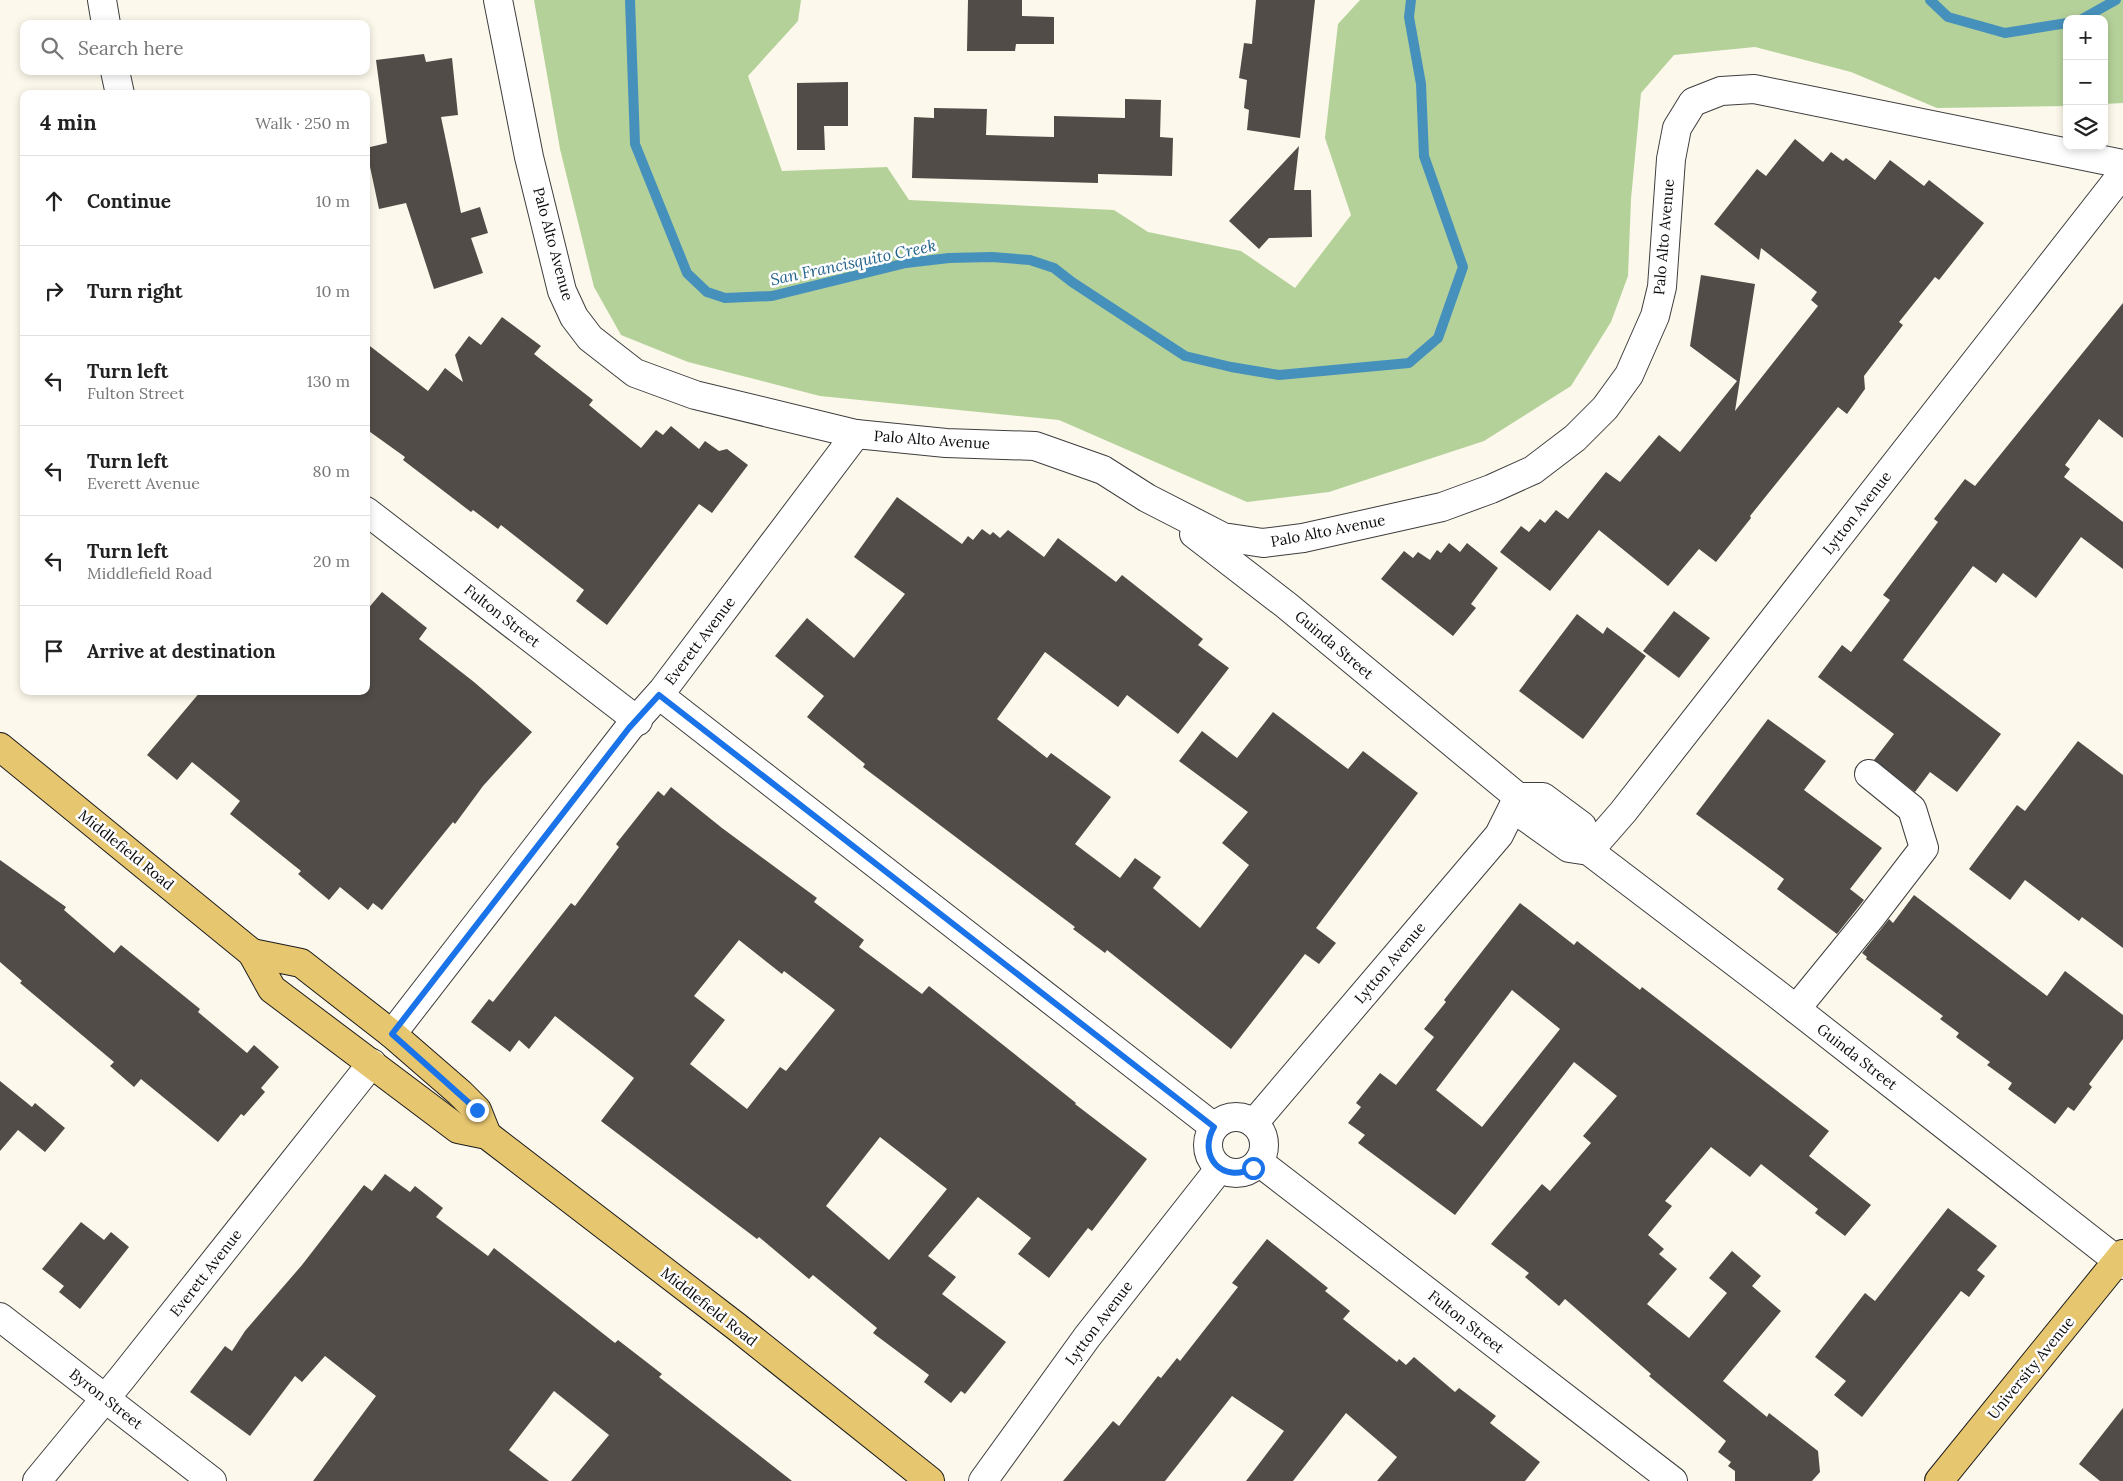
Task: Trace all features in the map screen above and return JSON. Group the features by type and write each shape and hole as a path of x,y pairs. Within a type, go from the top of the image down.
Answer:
{"main road":[{"name":"Middlefield Road","path":"0,747 252,952 272,990 458,1129 487,1135 744,1333 930,1481"},
{"name":"Middlefield Road","path":"252,952 301,962 392,1034 460,1093 477,1110 487,1135"},
{"path":"297,1007 311,1000 366,1030 392,1034"},
{"path":"372,1063 398,1062 436,1087 460,1093"},
{"name":"University Avenue","path":"1939,1481 2121,1260"}],"street":[{"path":"102,0 105,20"},
{"name":"Palo Alto Avenue","path":"498,0 529,157 562,291 574,317 590,338 635,373 695,395 856,434 946,443 1035,446 1103,470 1147,498 1222,538 1263,543 1303,538 1442,507 1491,489 1533,470 1575,438 1605,408 1629,375 1655,316 1662,287 1671,159 1677,128 1693,102 1721,91 1754,89 2123,164"},
{"path":"116,75 119,90"},
{"name":"Lytton Avenue","path":"1588,851 1623,812 2123,173"},
{"name":"Everett Avenue","path":"392,1034 629,728 638,721 659,695 856,434"},
{"name":"Guinda Street","path":"1147,498 1279,600 1518,797"},
{"name":"Fulton Street","path":"370,514 638,721"},
{"path":"659,695 1214,1127"},
{"path":"1796,1009 1924,848 1912,810 1870,774"},
{"path":"1518,797 1543,797 1582,826 1588,851"},
{"name":"Lytton Avenue","path":"1254,1123 1499,835 1518,797"},
{"name":"Guinda Street","path":"1588,851 2121,1260"},
{"name":"Everett Avenue","path":"37,1481 106,1398 372,1063"},
{"path":"1229,1117 1247,1118 1254,1123 1264,1137 1263,1154 1259,1162 1245,1172 1237,1174 1220,1168 1209,1154 1209,1136 1214,1127 1220,1121 1229,1117"},
{"name":"Fulton Street","path":"1259,1162 1673,1481"},
{"name":"Lytton Avenue","path":"983,1481 1087,1337 1220,1168"},
{"name":"Byron Street","path":"0,1317 212,1481"}],"green space":[{"path":"534,0 801,0 798,21 748,76 782,171 887,167 909,200 1114,210 1148,232 1241,251 1295,288 1351,215 1325,138 1338,24 1360,0 2123,0 2123,103 2108,104 2108,15 2063,15 2063,106 1937,108 1851,72 1755,47 1674,55 1641,93 1631,199 1628,276 1611,322 1571,386 1484,441 1329,492 1247,502 1059,420 820,396 688,362 621,335 594,287 560,149"}],"building":[{"path":"968,0 1022,0 1022,16 1054,17 1054,44 1016,44 1015,51 967,51"},
{"path":"1256,0 1315,0 1300,138 1247,130 1249,110 1244,108 1247,80 1239,78 1244,43 1252,44"},
{"path":"424,54 426,62 452,58 458,115 441,117 461,213 480,207 488,233 471,238 483,273 434,289 406,203 379,209 370,167 370,147 387,143 376,60"},
{"path":"848,82 848,126 824,126 825,150 797,150 797,83"},
{"path":"1125,99 1161,100 1160,137 1173,138 1172,176 1098,174 1098,183 912,178 914,117 934,118 934,108 987,109 986,135 1054,137 1054,116 1125,118"},
{"path":"1795,139 1823,162 1831,152 1843,161 1846,158 1875,180 1890,160 1924,186 1929,180 1984,223 1939,280 1935,277 1899,322 1903,325 1864,376 1865,389 1847,414 1838,407 1750,516 1751,518 1716,562 1699,549 1668,586 1599,530 1550,591 1500,552 1521,526 1529,532 1540,519 1545,523 1556,510 1568,519 1606,472 1620,482 1659,435 1680,452 1737,381 1690,346 1701,275 1755,284 1735,411 1818,306 1811,300 1817,292 1761,248 1759,260 1714,224 1757,169 1766,176"},
{"path":"1299,146 1294,190 1311,190 1312,237 1269,238 1259,249 1229,221"},
{"path":"2123,303 2123,438 2099,419 2065,465 2070,469 2064,477 2123,522 2123,569 2081,537 2036,598 2003,573 1996,583 1973,566 1903,660 2001,734 1957,792 1930,772 1915,792 1874,760 1894,734 1818,677 1842,645 1851,652 1890,600 1883,595 1938,522 1934,519 1965,479 1975,486"},
{"path":"502,317 541,346 534,354 593,400 589,405 641,448 656,430 663,435 671,426 699,449 705,441 719,451 727,449 748,465 712,513 699,504 607,625 576,601 584,590 501,525 498,529 473,510 471,512 403,460 405,457 370,432 370,346 428,391 445,368 463,382 455,355 469,336 481,345"},
{"path":"897,497 962,544 968,536 973,540 982,529 990,535 993,532 1000,538 1008,530 1044,557 1058,538 1116,582 1122,575 1203,639 1198,645 1229,668 1178,734 1127,695 1118,707 1045,652 997,719 1047,758 1051,753 1111,797 1075,844 1120,878 1135,858 1161,877 1153,888 1200,928 1249,865 1222,843 1248,812 1179,761 1202,731 1237,758 1273,712 1348,769 1363,751 1418,793 1316,928 1336,943 1319,964 1305,954 1231,1049 1107,950 1105,953 1073,929 1075,927 863,767 865,764 807,717 824,696 775,656 807,618 854,658 905,594 854,557"},
{"path":"1449,543 1460,552 1467,543 1498,568 1471,604 1476,608 1453,636 1381,579 1404,551 1413,558 1418,552 1430,560 1437,550 1441,553"},
{"path":"382,592 427,628 419,639 474,682 532,732 483,786 455,824 453,822 382,910 373,903 368,910 340,887 329,900 298,874 301,871 230,814 240,801 192,762 177,780 147,755 198,695 370,695 370,606"},
{"path":"1674,611 1710,638 1679,678 1643,651"},
{"path":"1577,614 1603,634 1607,627 1646,656 1583,739 1519,691"},
{"path":"1768,719 1826,761 1804,790 1882,848 1850,889 1864,900 1837,934 1777,889 1784,879 1696,814"},
{"path":"2078,741 2123,775 2123,948 2082,917 2079,921 2025,880 2010,900 1969,869 2017,805 2025,811"},
{"path":"671,787 722,828 817,898 814,902 864,940 859,947 922,994 929,986 1075,1104 1147,1159 1092,1231 1088,1228 1049,1278 1018,1254 1031,1238 978,1197 928,1256 956,1277 942,1294 1006,1342 965,1394 961,1391 951,1403 924,1382 929,1375 873,1333 877,1328 813,1275 809,1279 759,1237 757,1239 601,1121 634,1078 555,1016 529,1049 519,1040 510,1052 471,1022 489,999 493,1002 571,903 575,906 619,847 616,844 658,791 664,796","holes":["739,940 782,974 784,971 835,1010 786,1071 780,1067 747,1109 690,1064 725,1020 694,996","880,1137 947,1189 889,1260 826,1206"]},
{"path":"0,860 66,907 64,910 114,953 121,945 200,1009 198,1012 247,1053 254,1045 279,1067 261,1088 265,1092 244,1116 241,1114 218,1142 141,1079 134,1087 110,1066 114,1062 20,983 22,981 0,962"},
{"path":"1914,895 2047,996 2065,971 2123,1015 2123,1039 2089,1084 2092,1087 2074,1111 2068,1107 2055,1124 2008,1089 2012,1083 1987,1065 1990,1062 1956,1037 1959,1033 1940,1019 1943,1016 1866,959 1867,957 1862,953 1889,919 1893,923"},
{"path":"1520,903 1574,945 1577,941 1640,990 1642,987 1829,1131 1809,1156 1871,1205 1845,1236 1815,1213 1818,1209 1761,1164 1750,1177 1711,1147 1665,1201 1672,1206 1648,1235 1664,1249 1659,1254 1677,1269 1647,1304 1689,1338 1727,1293 1709,1278 1732,1251 1761,1276 1752,1286 1781,1311 1723,1381 1767,1417 1769,1413 1818,1451 1820,1472 1812,1481 1735,1481 1735,1471 1728,1466 1731,1462 1718,1452 1726,1441 1649,1376 1651,1374 1565,1299 1559,1306 1525,1277 1529,1273 1491,1244 1542,1184 1550,1191 1591,1143 1583,1136 1617,1096 1574,1062 1455,1215 1358,1143 1365,1135 1348,1123 1361,1107 1356,1103 1380,1073 1396,1085 1434,1037 1424,1029 1446,1002 1444,1000","holes":["1512,990 1560,1029 1482,1127 1436,1090"]},
{"path":"0,1081 32,1107 35,1103 65,1128 45,1152 18,1130 0,1151"},
{"path":"385,1174 410,1192 415,1186 443,1208 436,1217 488,1256 494,1248 615,1343 618,1340 662,1374 659,1377 792,1481 571,1481 609,1435 554,1391 509,1450 549,1481 313,1481 376,1396 325,1356 302,1382 295,1376 250,1436 190,1392 225,1346 232,1351 245,1331 302,1265 364,1185 372,1191"},
{"path":"1948,1208 1997,1246 1977,1270 1985,1276 1969,1297 1961,1291 1862,1417 1834,1395 1846,1381 1815,1357 1865,1293 1875,1301"},
{"path":"81,1222 104,1240 111,1232 129,1247 80,1309 59,1292 64,1286 42,1269"},
{"path":"1267,1239 1328,1288 1325,1291 1350,1311 1343,1319 1397,1362 1399,1359 1406,1365 1414,1357 1455,1392 1459,1388 1496,1416 1490,1423 1540,1462 1525,1481 1377,1481 1397,1457 1346,1413 1293,1481 1246,1481 1284,1431 1232,1396 1165,1481 1063,1481 1113,1421 1119,1426 1158,1376 1161,1378 1177,1358 1180,1361 1238,1287 1232,1283"},
{"path":"2123,1408 2123,1481 2100,1481 2079,1464"}],"waterway":[{"name":"San Francisquito Creek","path":"630,0 635,144 687,273 707,292 725,298 772,296 906,263 949,258 992,257 1030,260 1054,268 1072,282 1185,356 1231,367 1279,375 1409,363 1438,338 1463,267 1424,156 1421,84 1409,17 1411,0"},
{"name":"San Francisquito Creek","path":"1930,0 1948,17 2005,33 2063,24"},
{"name":"San Francisquito Creek","path":"2089,15 2116,0"}],"route":[{"path":"477,1110 392,1034 410,1014 481,923 629,728 638,721 659,695 1214,1127 1209,1136 1209,1154 1213,1162 1220,1168 1237,1174 1253,1168"}]}
